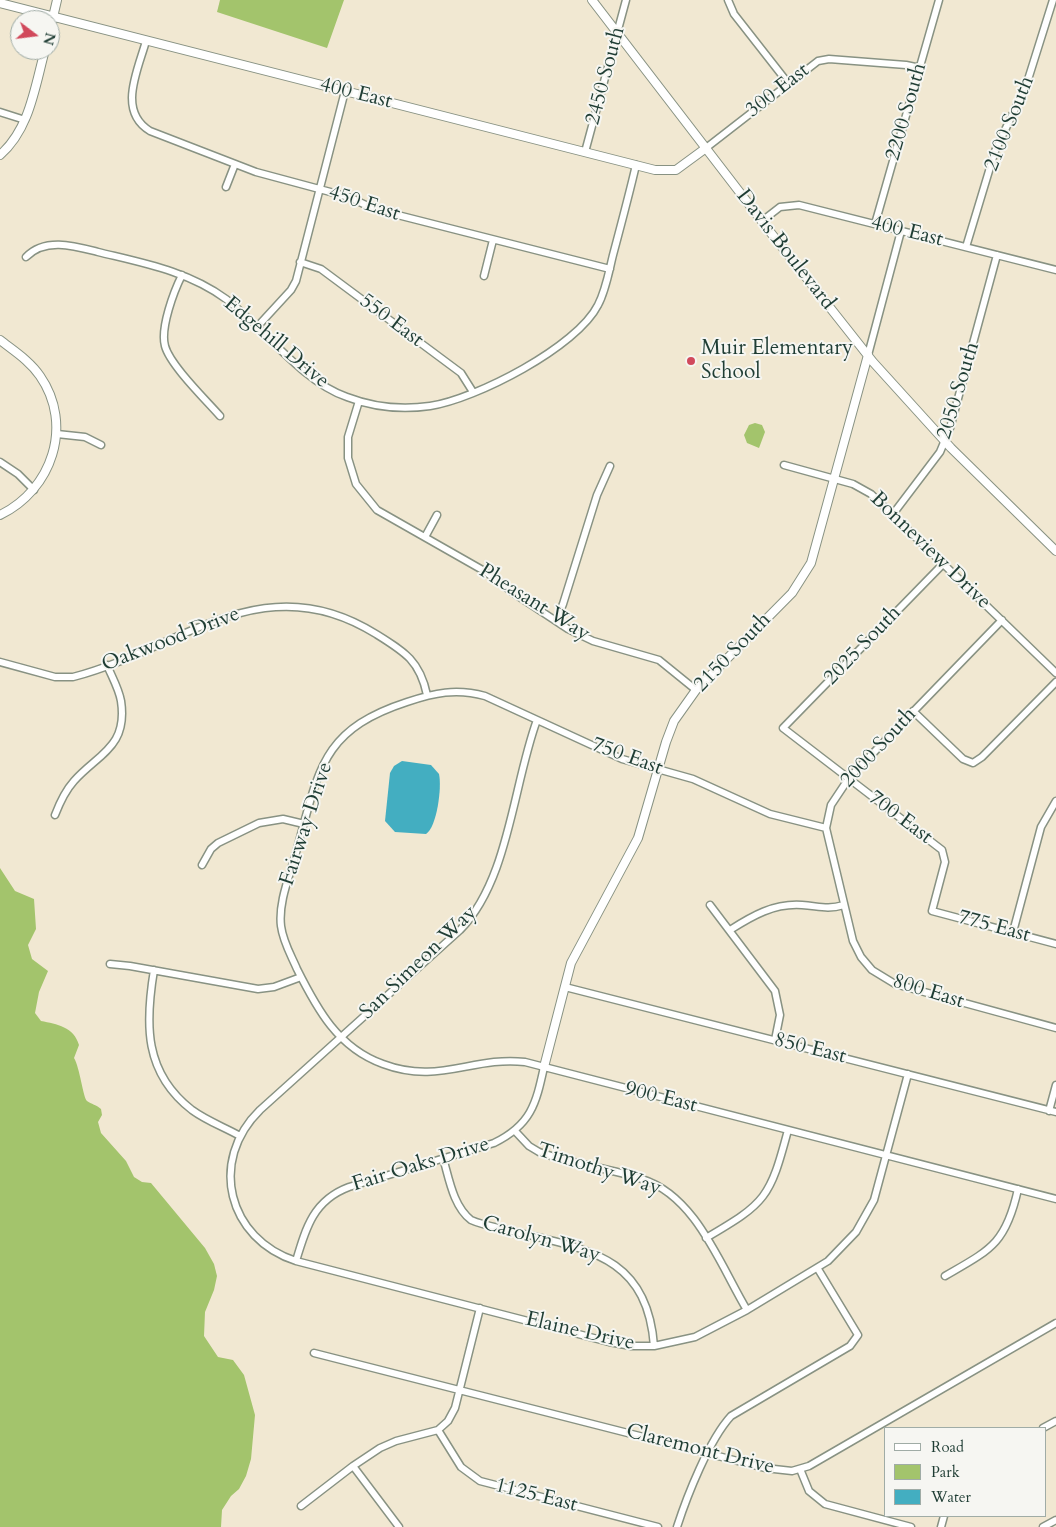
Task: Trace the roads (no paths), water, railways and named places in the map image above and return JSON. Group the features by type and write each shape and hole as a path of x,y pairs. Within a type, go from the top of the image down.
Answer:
{"street":[{"name":"Davis Boulevard","path":"592,0 868,355 945,441 1056,552"},
{"name":"2450 South","path":"585,152 626,0"},
{"path":"728,0 734,14 788,83"},
{"name":"2200 South","path":"875,224 939,0"},
{"name":"2100 South","path":"966,247 995,151 1026,86 1053,0"},
{"name":"400 East","path":"0,4 25,10"},
{"name":"400 East","path":"60,18 636,165 672,171 680,168 706,148"},
{"name":"450 East","path":"146,40 131,100 132,110 138,122 150,131 266,175 349,197 374,210 610,269"},
{"path":"0,155 16,138 25,120 42,60"},
{"name":"300 East","path":"706,148 815,63 825,60 906,65 920,68"},
{"path":"257,327 291,290 345,91"},
{"path":"0,112 25,120"},
{"path":"226,187 235,164"},
{"name":"Edgehill Drive","path":"26,257 38,247 66,246 182,274 217,293 320,383 346,397 359,401 385,406 419,407 444,403 526,369 581,327 598,306 610,269 636,165"},
{"name":"400 East","path":"762,221 780,207 792,204 1056,270"},
{"name":"2150 South","path":"544,1068 564,987 575,954 638,838 672,726 696,690 799,584 813,556 900,231"},
{"path":"484,276 493,240"},
{"name":"2050 South","path":"893,514 940,452 945,441 955,412 997,255"},
{"name":"550 East","path":"300,262 321,269 460,373 473,392"},
{"path":"182,274 175,289 164,331 165,347 173,360 220,416"},
{"path":"0,340 30,364 45,383 54,406 57,434 51,462 34,490 22,502 0,515"},
{"name":"Pheasant Way","path":"359,401 350,430 347,451 351,472 356,484 377,510 486,572 556,621 593,641 659,660 696,690"},
{"path":"57,434 85,437 102,445"},
{"path":"0,462 18,474 34,490"},
{"name":"Bonneview Drive","path":"784,465 835,478 863,488 893,514 1056,673"},
{"path":"556,621 597,494 610,466"},
{"path":"425,537 437,515"},
{"name":"2025 South","path":"783,728 944,563"},
{"name":"Oakwood Drive","path":"0,662 44,675 63,678 86,674 227,616 258,608 301,607 327,611 349,619 400,649 420,671 427,695"},
{"name":"2000 South","path":"844,905 826,828 831,805 849,778 1002,620"},
{"path":"55,814 68,788 79,776 105,755 118,734 122,716 121,700 107,665"},
{"path":"913,711 963,759 973,763 982,757 1056,682"},
{"name":"750 East","path":"427,695 454,691 474,693 622,759 693,779 770,814 826,828"},
{"name":"Fairway Drive","path":"301,977 284,940 281,918 282,903 322,768 344,735 367,717 427,695"},
{"name":"San Simeon Way","path":"240,1136 260,1110 460,930 482,903 493,878 537,720"},
{"name":"700 East","path":"783,728 945,854 945,862 932,911"},
{"path":"1012,932 1041,827 1056,801"},
{"path":"202,865 211,849 218,843 259,823 283,819 304,824"},
{"path":"710,905 768,980 777,996 780,1021 775,1040"},
{"path":"730,930 759,912 780,906 804,905 825,909 844,905"},
{"name":"800 East","path":"844,905 856,949 872,970 887,980 909,989 1056,1028"},
{"name":"775 East","path":"932,911 1056,944"},
{"path":"110,964 258,989 274,987 301,977"},
{"path":"154,970 148,1005 148,1029 152,1052 160,1072 172,1089 192,1110 240,1136"},
{"name":"900 East","path":"301,977 322,1016 340,1037 375,1061 412,1072 450,1071 495,1061 525,1062 1056,1199"},
{"name":"850 East","path":"564,987 1052,1111"},
{"name":"Fair Oaks Drive","path":"296,1260 309,1220 321,1204 330,1196 349,1187 494,1143 515,1131 523,1124 534,1106 544,1068"},
{"name":"Elaine Drive","path":"240,1136 232,1158 231,1182 241,1218 263,1244 284,1257 620,1344 654,1346 694,1337 747,1310 818,1269 847,1242 862,1222 878,1188 908,1074"},
{"path":"1052,1111 1056,1085"},
{"path":"706,1238 745,1215 762,1198 774,1178 788,1130"},
{"name":"Timothy Way","path":"515,1131 529,1146 539,1152 643,1179 660,1187 682,1204 706,1238 747,1310"},
{"name":"Carolyn Way","path":"443,1158 459,1207 471,1220 593,1252 620,1268 642,1296 653,1330 654,1346"},
{"path":"944,1276 984,1254 998,1241 1011,1219 1018,1189"},
{"path":"677,1527 684,1505 720,1430 738,1411 850,1346 857,1339 858,1335 818,1269"},
{"path":"301,1506 353,1466 388,1444 438,1430 452,1414 480,1308"},
{"name":"Claremont Drive","path":"314,1352 774,1470 800,1469 1056,1323"},
{"path":"1045,1427 1056,1421"},
{"name":"1125 East","path":"438,1430 461,1467 480,1481 658,1527"},
{"path":"353,1466 398,1527"},
{"path":"800,1469 809,1491 824,1504 911,1527"},
{"path":"1043,1527 1056,1520"}],"water":[{"path":"402,761 431,765 439,774 438,806 433,824 426,834 395,832 385,821 390,773 394,766"}],"place":[{"name":"Muir Elementary School","path":"691,361"}]}
